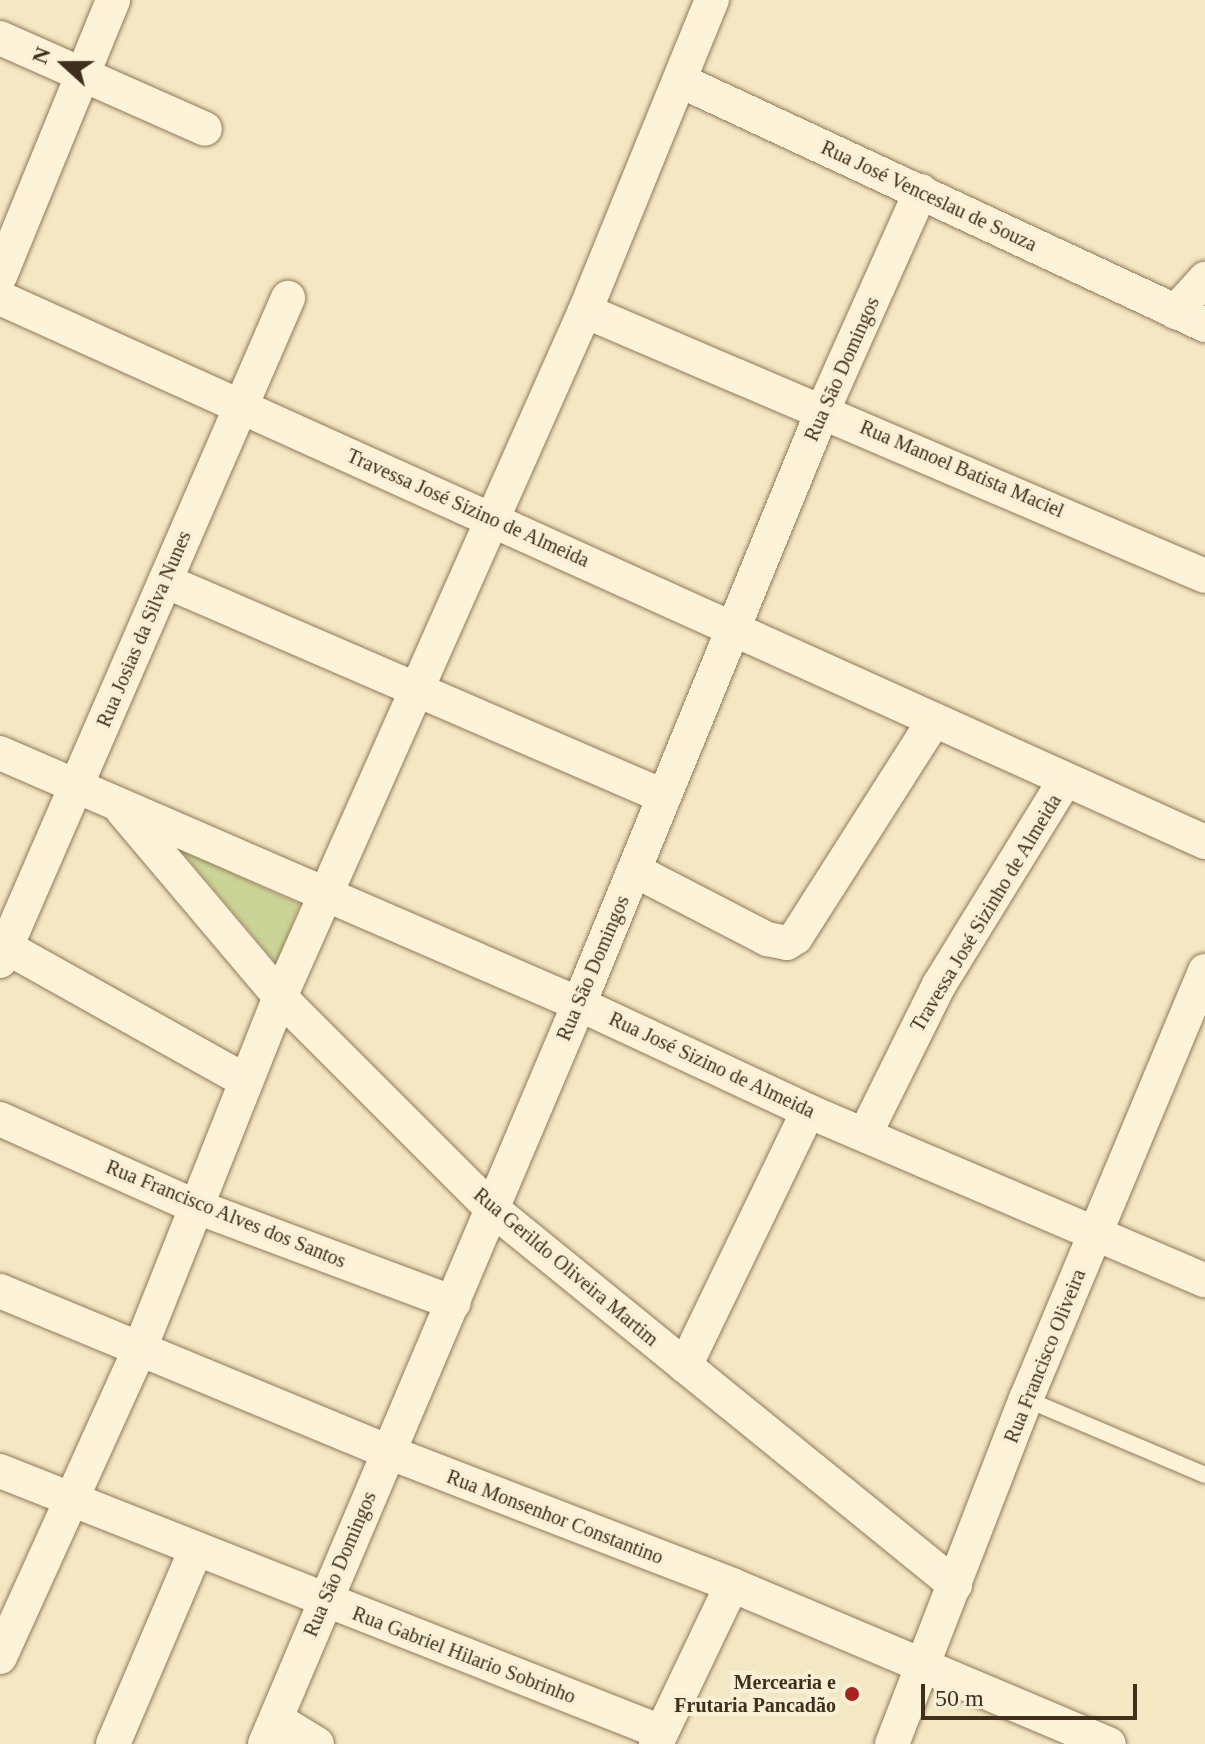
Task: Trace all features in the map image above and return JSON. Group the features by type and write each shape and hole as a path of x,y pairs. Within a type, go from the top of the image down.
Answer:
{"street":[{"path":"0,276 113,0"},
{"path":"0,1657 68,1501 141,1346 280,997 328,895 585,311 712,0"},
{"path":"0,38 205,129"},
{"name":"Rua José Venceslau de Souza","path":"681,81 1190,319"},
{"name":"Rua São Domingos","path":"270,1732 324,1600 454,1303 823,410 921,191"},
{"path":"1190,319 1205,279"},
{"name":"Travessa José Sizino de Almeida","path":"0,298 238,406 493,516 731,632 1205,842"},
{"name":"Rua Josias da Silva Nunes","path":"3,954 238,406 288,298"},
{"name":"Rua Manoel Batista Maciel","path":"585,311 823,410 1205,576"},
{"path":"165,581 663,796"},
{"path":"634,870 767,939 787,943 796,937 934,720"},
{"name":"Rua José Sizino de Almeida","path":"0,753 579,1004 808,1111 866,1132 1205,1280"},
{"name":"Travessa José Sizinho de Almeida","path":"866,1132 933,995 1065,780"},
{"name":"Rua Gerildo Oliveira Martim","path":"117,804 280,997 491,1208 955,1585"},
{"path":"3,954 246,1081"},
{"name":"Rua Francisco Oliveira","path":"892,1744 1026,1399 1205,971"},
{"path":"685,1366 808,1111"},
{"name":"Rua Francisco Alves dos Santos","path":"0,1119 197,1207 454,1303"},
{"name":"Rua Monsenhor Constantino","path":"0,1291 141,1346 388,1452 732,1585 1109,1744"},
{"name":"Rua Gabriel Hilario Sobrinho","path":"0,1471 658,1738"},
{"path":"113,1744 196,1549"},
{"path":"658,1738 732,1585"},
{"path":"270,1732 317,1744"}],"lane":[{"path":"1026,1399 1205,1475"}],"green space":[{"path":"181,850 300,904 276,963"}],"place":[{"name":"Mercearia e Frutaria Pancadão","path":"852,1694"}]}
